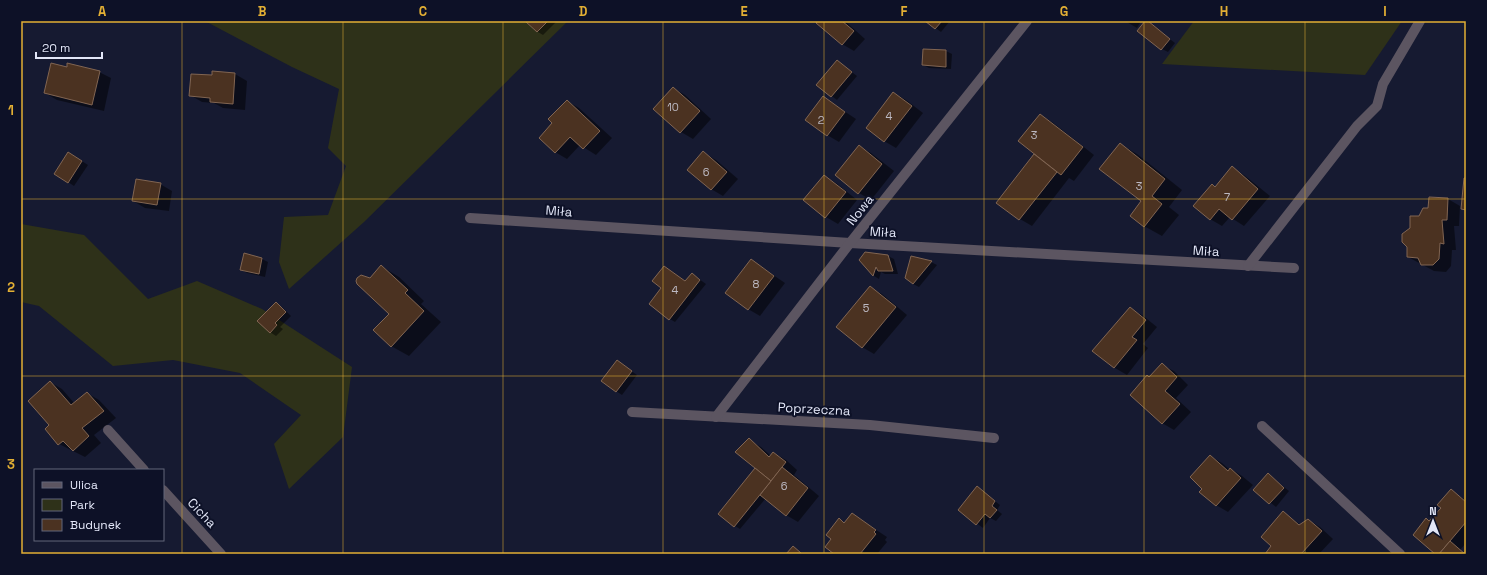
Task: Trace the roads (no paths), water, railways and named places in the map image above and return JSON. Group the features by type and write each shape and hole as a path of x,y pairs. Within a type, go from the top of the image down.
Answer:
{"street":[{"name":"Nowa","path":"716,417 850,243 1027,21"},
{"path":"1248,266 1358,126 1377,106 1383,84 1420,21"},
{"name":"Miła","path":"470,218 850,243 1294,268"},
{"name":"Poprzeczna","path":"632,412 870,425 994,438"},
{"path":"1262,426 1400,554"},
{"path":"108,430 143,469"},
{"name":"Cicha","path":"164,491 221,554"}]}
